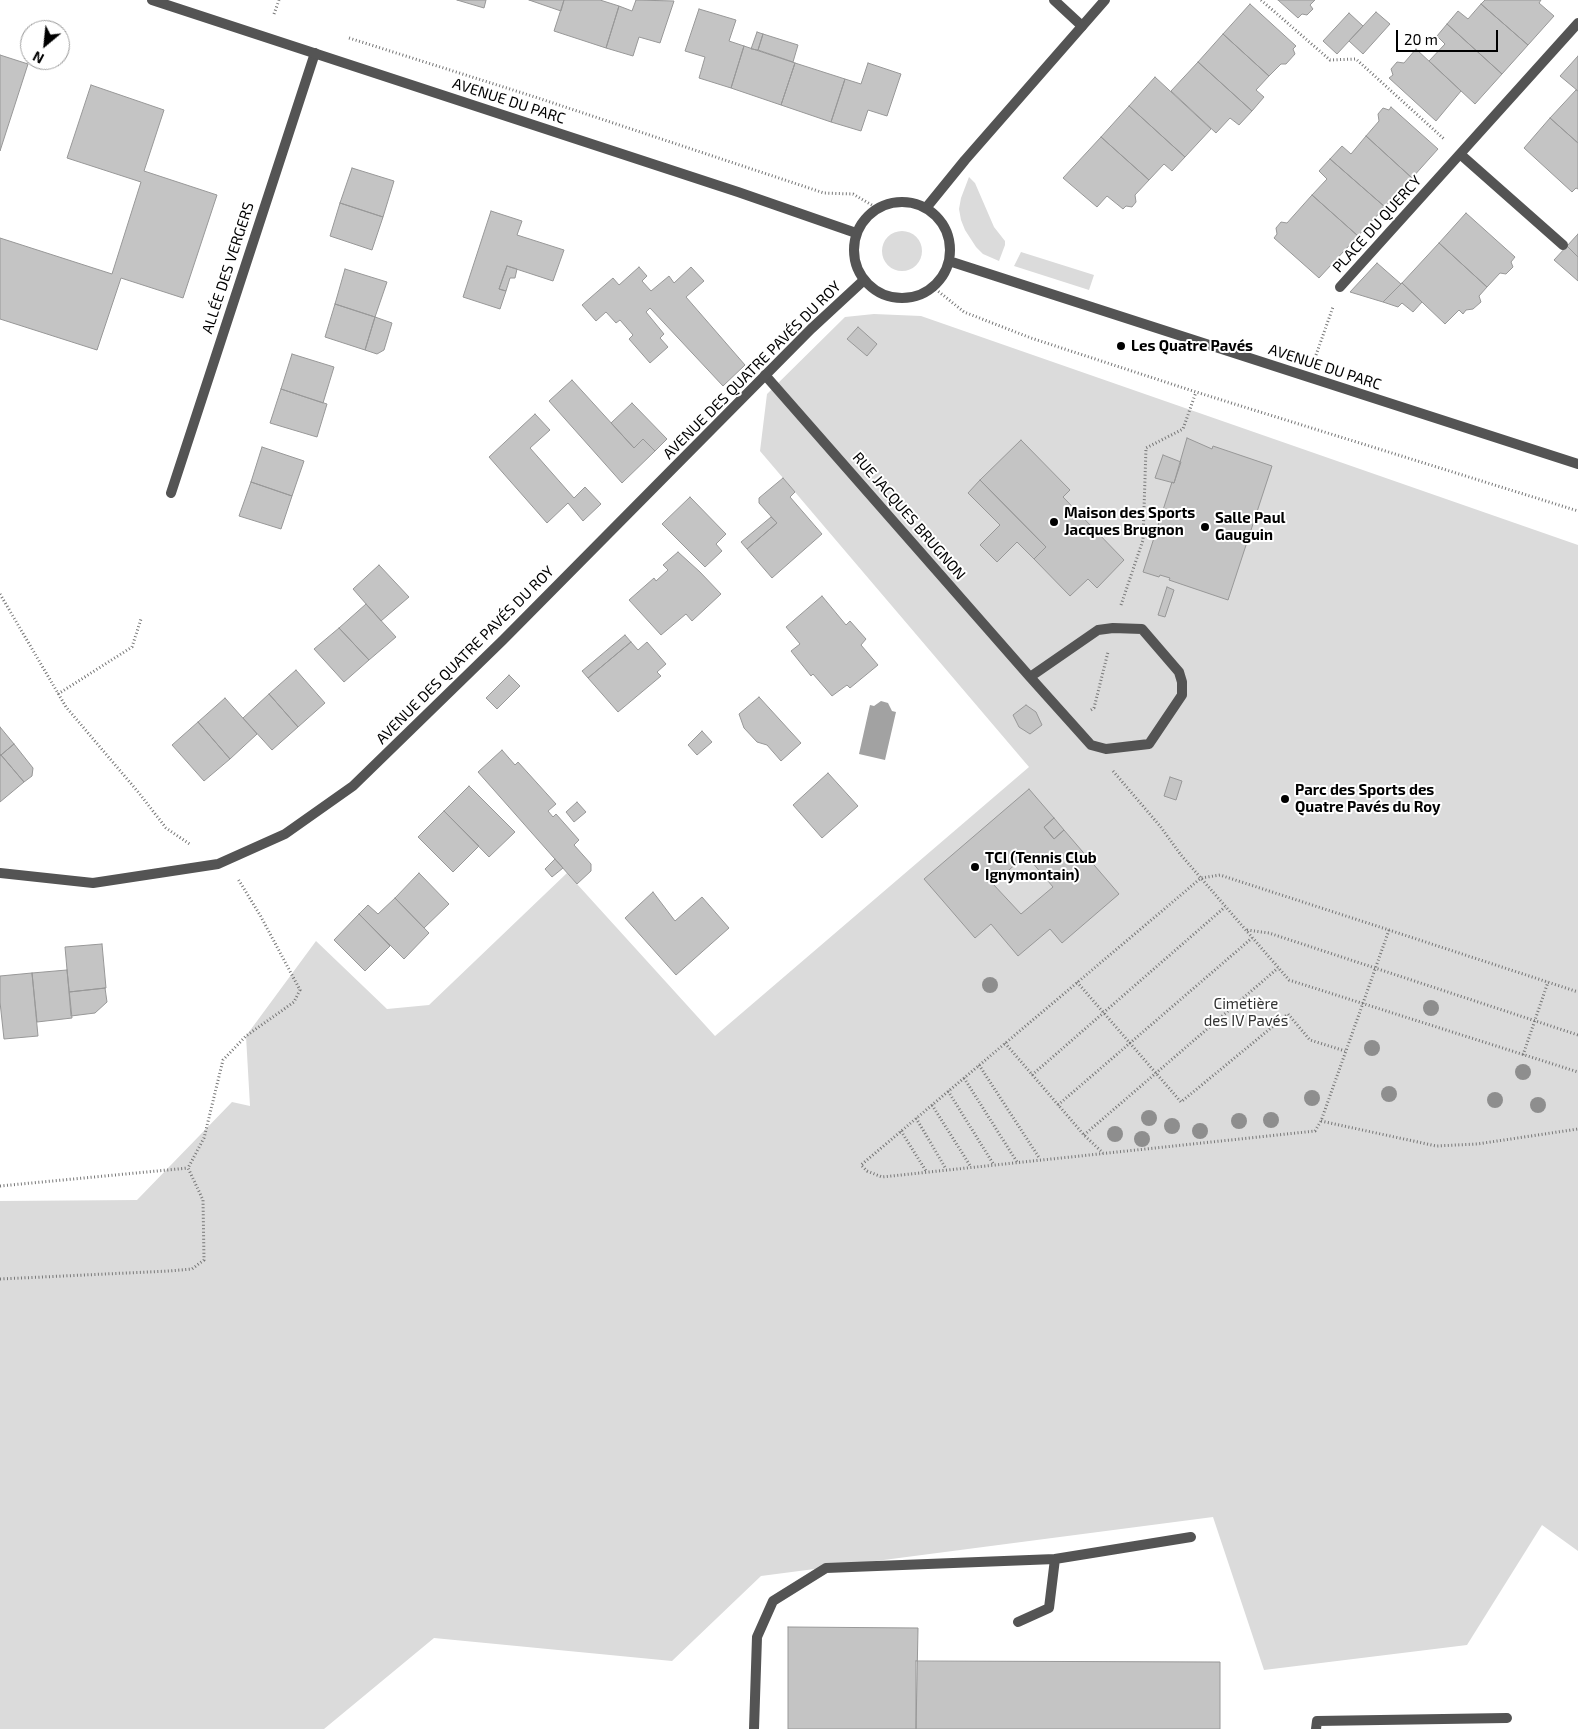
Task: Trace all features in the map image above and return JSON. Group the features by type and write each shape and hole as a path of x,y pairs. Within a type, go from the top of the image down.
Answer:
{"street":[{"name":"AVENUE DU PARC","path":"152,0 738,192 856,233"},
{"path":"1054,0 1082,26"},
{"path":"926,208 965,160 1105,0"},
{"name":"PLACE DU QUERCY","path":"1340,287 1578,23"},
{"name":"ALLÉE DES VERGERS","path":"171,493 315,53"},
{"path":"1460,154 1563,245"},
{"path":"902,201 926,208 938,218 947,231 951,246 949,261 943,276 933,287 920,295 905,298 890,296 876,290 864,280 856,266 853,249 856,233 865,218 877,208 889,203 902,201"},
{"name":"AVENUE DU PARC","path":"949,261 1578,464"},
{"name":"AVENUE DES QUATRE PAVÉS DU ROY","path":"0,873 93,883 218,864 285,834 353,786 503,640 811,328 864,280"},
{"name":"RUE JACQUES BRUGNON","path":"765,375 1091,745"},
{"path":"1030,677 1098,630 1113,628 1142,629 1179,672 1182,682 1182,695 1149,744 1106,750 1091,745"},
{"path":"754,1729 758,1637 773,1601 826,1568 1055,1559 1191,1537"},
{"path":"1018,1622 1049,1608 1055,1559"},
{"path":"1316,1729 1317,1721 1507,1718"}],"path":[{"path":"265,11 274,14 279,0"},
{"path":"1260,0 1330,60 1356,59 1460,154"},
{"path":"349,38 544,100 824,193 854,194 877,208"},
{"path":"933,287 964,312 1031,338 1196,392 1578,511"},
{"name":"PLACE DU QUERCY","path":"1308,377 1340,287"},
{"path":"1074,726 1094,708 1113,628 1143,540 1146,448 1183,429 1196,392"},
{"path":"0,594 66,707 166,828 235,876 260,915 300,990 294,1002 246,1036 223,1060 204,1138 188,1168"},
{"path":"58,694 132,647 141,619"},
{"path":"1091,745 1160,826 1225,907 1289,980 1578,1072"},
{"path":"1389,930 1321,1121 1314,1131 882,1176 867,1171 862,1164 1201,878 1220,876 1389,930 1578,992"},
{"path":"1032,1075 1225,907"},
{"path":"1246,930 1269,933 1578,1035"},
{"path":"1058,1105 1252,938"},
{"path":"1084,1135 1278,968"},
{"path":"1077,982 1181,1102 1288,1014 1310,1040 1346,1051"},
{"path":"1524,1055 1548,982"},
{"path":"1005,1043 1084,1135 1102,1153"},
{"path":"979,1065 1040,1159"},
{"path":"964,1078 1017,1162"},
{"path":"948,1091 994,1165"},
{"path":"932,1105 971,1167"},
{"path":"916,1118 946,1169"},
{"path":"1321,1121 1436,1146 1477,1144 1578,1129"},
{"path":"901,1131 926,1171"},
{"path":"0,1186 188,1168"},
{"path":"0,1279 192,1269 204,1260 203,1200 188,1168"}],"green space":[{"path":"969,177 975,183 994,227 1005,241 999,261 983,254 976,247 961,220 959,209 961,198"},
{"path":"906,231 913,234 919,240 922,251 921,259 913,268 906,271 898,271 891,268 883,259 882,247 885,240 894,232"},
{"path":"1021,252 1094,275 1089,290 1014,266"},
{"name":"Cimetière des IV Pavés","path":"874,314 921,316 1578,545 1578,1551 1542,1525 1467,1645 1264,1670 1213,1517 761,1576 672,1661 434,1638 324,1729 0,1729 0,1201 137,1200 232,1102 250,1106 246,1036 316,941 387,1009 429,1005 567,873 715,1036 1029,767 760,451 767,394 845,317"}],"shaded area":[{"path":"881,701 888,703 892,711 896,712 885,760 859,754 870,705 874,706"}],"building":[{"path":"457,0 486,0 484,8"},
{"path":"529,0 564,0 561,11"},
{"path":"564,0 600,0 619,6 606,48 554,31"},
{"path":"636,0 674,1 660,43 639,37 633,56 606,48 619,6 632,11"},
{"path":"1278,0 1315,0 1310,5 1313,9 1307,15 1302,14 1298,18"},
{"path":"1485,0 1541,0 1539,3 1554,16 1528,45 1481,4"},
{"path":"1250,4 1296,46 1293,49 1295,54 1286,64 1281,64 1269,76 1223,34"},
{"path":"1481,4 1528,45 1502,74 1447,24 1458,11 1468,19"},
{"path":"699,9 736,20 729,41 744,46 731,88 699,78 705,57 685,51"},
{"path":"1376,12 1390,24 1363,54 1349,41"},
{"path":"1349,13 1363,26 1337,54 1323,41"},
{"path":"1447,24 1502,74 1475,104 1429,61 1445,44 1437,36"},
{"path":"757,32 763,34 758,50 751,49"},
{"path":"763,34 798,45 793,62 758,50"},
{"path":"1223,34 1269,76 1256,90 1264,97 1252,111 1198,62"},
{"path":"744,46 795,63 781,105 731,88"},
{"path":"1416,49 1461,91 1436,121 1389,78 1393,75 1391,69 1397,62 1404,63"},
{"path":"0,55 20,61 20,70 26,70 0,151"},
{"path":"1578,56 1578,91 1560,76"},
{"path":"1198,62 1252,111 1239,125 1230,118 1216,133 1171,91"},
{"path":"795,63 845,79 831,122 781,105"},
{"path":"868,63 901,74 887,116 868,110 861,131 831,122 845,79 861,84"},
{"path":"1155,77 1211,129 1185,157 1129,106"},
{"path":"91,85 164,110 144,171 217,195 183,298 121,278 97,350 0,319 0,238 112,274 141,182 67,158"},
{"path":"1576,90 1578,91 1578,143 1550,118"},
{"path":"1129,106 1185,157 1172,171 1164,164 1149,180 1101,137"},
{"path":"1391,107 1438,149 1412,178 1366,136 1379,121 1378,114 1383,108 1389,110"},
{"path":"1550,118 1578,143 1578,189 1576,188 1572,192 1524,148"},
{"path":"1366,136 1412,178 1385,207 1330,159 1342,146 1351,154"},
{"path":"1101,137 1149,180 1135,195 1136,202 1132,207 1126,206 1123,209 1107,196 1097,207 1063,178"},
{"path":"1330,159 1385,207 1358,236 1312,195 1327,179 1319,171"},
{"path":"352,168 394,181 383,217 340,203"},
{"path":"1312,195 1358,236 1319,278 1274,238 1277,234 1276,228 1281,222 1287,223"},
{"path":"340,203 383,217 372,250 330,236"},
{"path":"491,211 522,221 517,235 564,250 553,281 507,266 499,289 506,291 500,309 463,297"},
{"path":"1466,213 1515,257 1511,262 1513,267 1506,274 1500,273 1487,287 1439,243"},
{"path":"1578,234 1578,257 1567,246"},
{"path":"1439,243 1487,287 1479,296 1481,302 1473,309 1466,310 1463,314 1459,310 1445,324 1402,283"},
{"path":"1567,246 1578,257 1578,281 1554,260"},
{"path":"1377,263 1401,284 1383,302 1350,292"},
{"path":"507,266 517,269 515,278 510,278 506,291 499,289"},
{"path":"639,267 647,276 642,281 651,291 669,276 674,283 691,267 704,281 686,297 745,365 723,386 650,308 646,312 664,334 660,338 668,347 650,363 629,339 633,335 620,320 616,323 606,312 596,321 582,305 613,278 619,285"},
{"path":"345,269 387,282 375,317 335,304"},
{"path":"1402,283 1422,302 1413,312 1402,303 1398,307 1383,302"},
{"path":"335,304 375,317 365,350 325,337"},
{"path":"375,317 392,323 384,350 377,354 365,350"},
{"path":"858,327 877,344 867,356 847,339"},
{"path":"292,354 334,367 323,403 281,389"},
{"path":"572,380 634,448 643,439 655,451 622,483 549,401"},
{"path":"281,389 327,404 317,437 270,423"},
{"path":"632,403 667,439 655,451 643,439 634,448 611,423"},
{"path":"535,414 550,430 530,448 574,498 585,487 601,504 583,521 568,503 547,523 489,457"},
{"name":"Salle Paul Gauguin","path":"1187,438 1212,449 1213,446 1272,466 1228,600 1169,580 1170,578 1143,572 1172,482 1174,483"},
{"name":"Maison des Sports Jacques Brugnon","path":"1021,440 1070,490 1063,497 1124,560 1097,588 1088,579 1070,596 1034,559 1046,547 980,480"},
{"path":"262,447 304,461 292,496 251,482"},
{"path":"1163,455 1181,462 1174,483 1155,478"},
{"path":"783,478 795,492 790,497 822,534 772,578 747,549 777,523 759,503 759,498"},
{"path":"980,480 1046,547 1034,559 1017,542 997,562 980,545 1000,525 968,493"},
{"path":"251,482 292,496 281,529 239,516"},
{"path":"690,497 726,534 716,544 722,551 705,567 662,524"},
{"path":"771,517 777,523 747,549 741,542"},
{"path":"678,552 721,594 692,621 686,614 661,635 629,600 654,578 656,581 668,570 663,565"},
{"path":"379,565 409,597 381,621 353,589"},
{"path":"1167,587 1174,590 1165,617 1158,615"},
{"path":"822,596 846,625 850,621 866,639 861,645 878,665 850,688 847,685 832,696 813,674 811,676 791,651 800,644 786,627"},
{"path":"366,604 396,637 369,660 339,628"},
{"path":"339,628 369,660 344,682 314,649"},
{"path":"625,635 631,642 588,678 582,671"},
{"path":"631,642 638,650 647,642 666,664 657,672 661,676 618,712 588,678"},
{"path":"296,670 325,703 298,727 269,694"},
{"path":"509,675 520,686 497,709 486,698"},
{"path":"269,694 298,727 272,750 243,718"},
{"path":"759,697 801,743 781,761 767,745 757,742 744,728 739,714"},
{"path":"225,698 257,734 230,759 198,722"},
{"path":"1026,705 1036,712 1042,725 1030,734 1019,727 1013,715"},
{"path":"198,722 230,759 204,781 172,745"},
{"path":"0,727 14,744 1,755 0,754"},
{"path":"702,731 712,742 697,755 688,745"},
{"path":"14,744 33,768 32,776 24,782 1,755"},
{"path":"502,750 515,765 518,762 556,804 548,811 553,817 556,814 579,840 574,845 591,864 591,871 577,884 478,772"},
{"path":"0,756 24,782 0,802"},
{"path":"828,773 858,806 822,838 793,805"},
{"path":"1170,777 1182,781 1176,800 1164,796"},
{"path":"469,786 515,832 489,857 444,811"},
{"name":"TCI (Tennis Club Ignymontain)","path":"1029,789 1054,818 1044,827 1054,839 1064,830 1119,894 1062,943 1050,929 1018,956 991,924 975,938 924,879","holes":["1026,855 1053,887 1021,914 993,884"]},
{"path":"577,802 586,812 574,822 566,812"},
{"path":"444,811 479,846 453,872 418,837"},
{"path":"1054,818 1064,830 1054,839 1044,827"},
{"path":"555,859 563,868 552,877 545,869"},
{"path":"419,873 449,904 424,928 395,898"},
{"path":"653,892 675,921 702,897 729,928 676,975 625,918"},
{"path":"395,898 429,933 404,959 359,914 368,905 378,914"},
{"path":"359,914 390,946 365,971 334,940"},
{"path":"102,944 106,988 69,992 65,947"},
{"path":"67,970 72,1018 37,1022 32,973"},
{"path":"32,973 38,1036 4,1039 0,1002 0,976"},
{"path":"105,988 107,1002 95,1013 71,1016 69,992"},
{"path":"788,1627 918,1628 916,1729 788,1729"},
{"path":"916,1661 1220,1662 1220,1729 916,1729"}],"place":[{"name":"Les Quatre Pavés","path":"1121,346"},
{"name":"Maison des Sports Jacques Brugnon","path":"1054,522"},
{"name":"Salle Paul Gauguin","path":"1205,527"},
{"name":"Parc des Sports des Quatre Pavés du Roy","path":"1285,799"},
{"name":"TCI (Tennis Club Ignymontain)","path":"975,867"}]}
